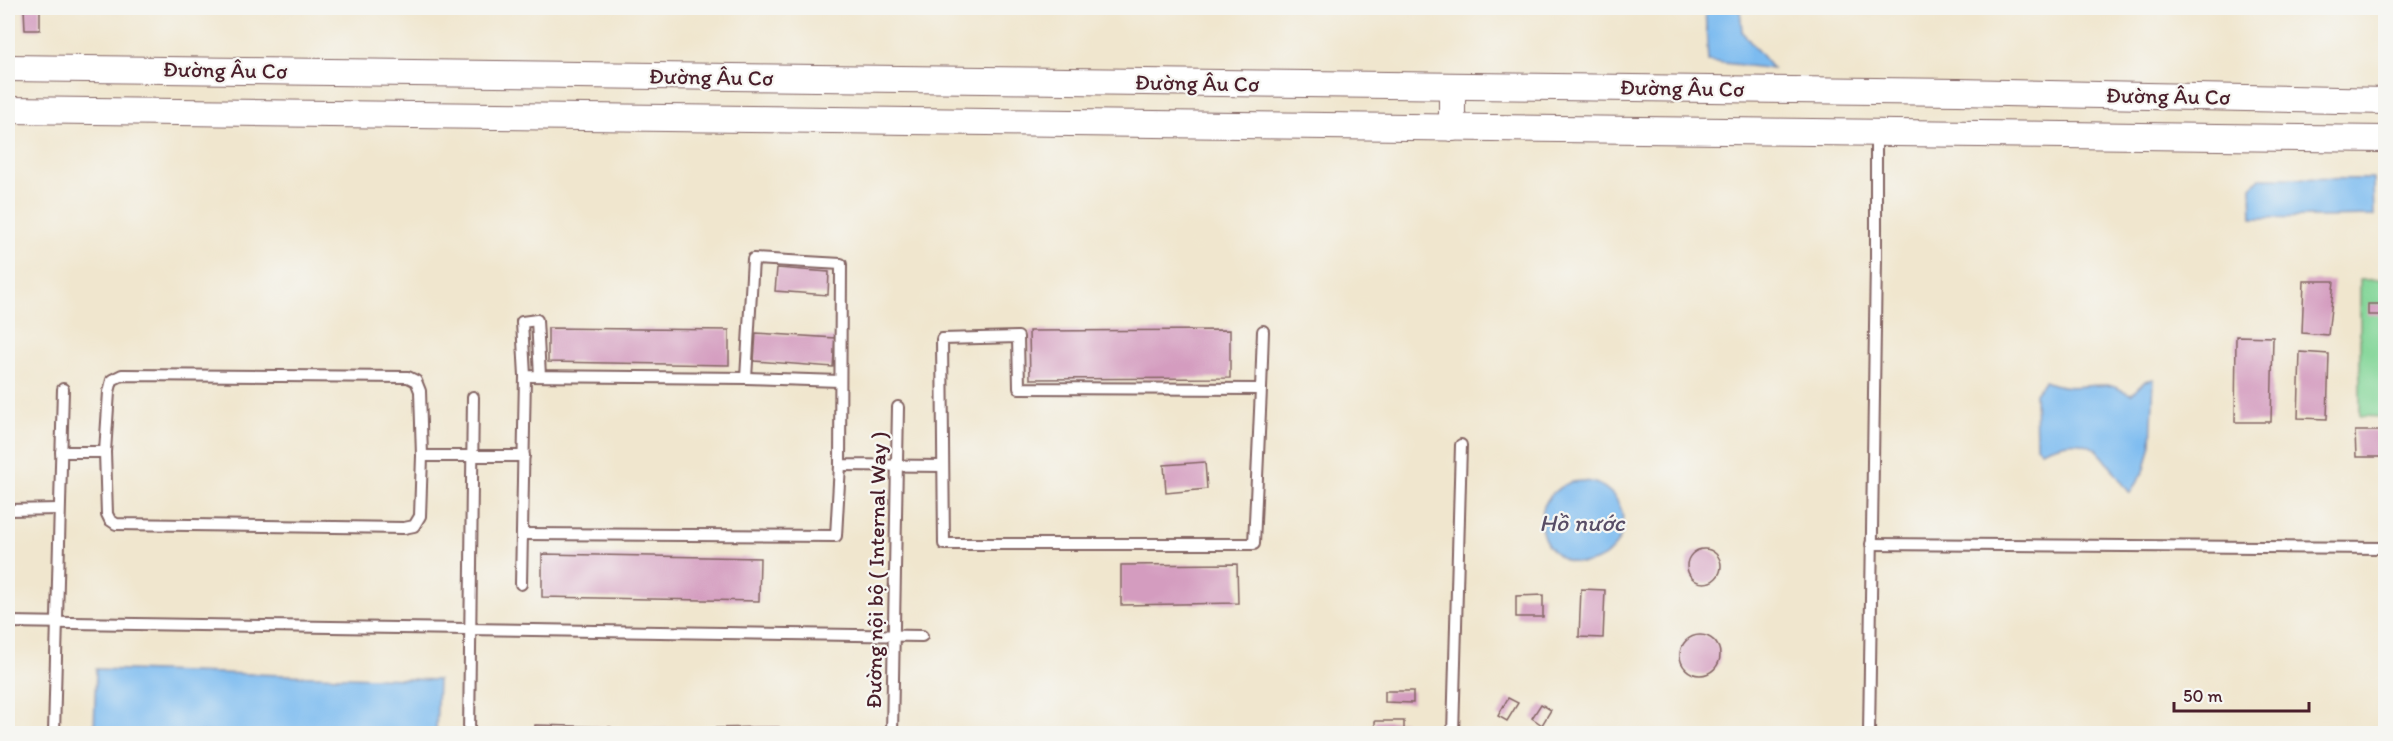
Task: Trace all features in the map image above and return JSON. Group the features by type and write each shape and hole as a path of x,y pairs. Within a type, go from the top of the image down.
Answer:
{"street":[{"name":"Đường Âu Cơ","path":"8,68 1947,91 2385,100"},
{"path":"1452,86 1452,128"},
{"name":"Đường Âu Cơ","path":"8,110 476,119 2385,139"}],"lane":[{"path":"1869,734 1876,132"},
{"path":"522,534 836,536 840,465 840,264 753,259 746,378"},
{"path":"521,584 525,376 522,322 537,320 540,376"},
{"path":"1261,389 1019,388 1018,337 942,339 944,544 1254,544 1261,389 1263,331"},
{"path":"122,375 408,377 416,381 420,391 422,456 420,516 414,526 404,528 116,524 110,520 107,513 105,452 109,392 112,380 122,375"},
{"path":"525,376 840,381"},
{"path":"54,734 63,389"},
{"path":"470,734 473,397"},
{"name":"Đường nội bộ ( Internal Way )","path":"892,734 898,407"},
{"path":"1453,734 1461,445"},
{"path":"61,452 105,452"},
{"path":"422,456 524,456"},
{"path":"840,465 943,466"},
{"path":"8,510 59,509"},
{"path":"1871,544 2385,548"},
{"path":"8,622 922,636"}],"green space":[{"path":"2385,279 2385,417 2360,416 2360,280"}],"water":[{"path":"1705,8 1740,8 1742,32 1773,69 1708,61"},
{"path":"2260,178 2373,179 2374,216 2252,218 2251,187"},
{"path":"2154,379 2151,444 2145,469 2130,493 2103,457 2095,449 2085,444 2074,442 2059,444 2041,451 2036,446 2035,393 2044,381 2068,387 2108,385 2132,394 2145,381"},
{"name":"Hồ nước","path":"1574,481 1590,481 1605,488 1616,499 1623,514 1620,538 1611,551 1590,563 1574,563 1559,556 1548,545 1541,530 1541,514 1548,499 1559,488"},
{"path":"96,669 438,680 436,733 94,733"}],"building":[{"path":"24,8 40,8 40,30 25,30"},
{"path":"777,268 829,272 828,295 775,291"},
{"path":"2304,281 2334,281 2328,335 2302,333"},
{"path":"2368,304 2386,304 2386,315 2368,315"},
{"path":"548,328 729,330 729,365 548,362"},
{"path":"1230,330 1230,378 1030,379 1029,331"},
{"path":"756,333 835,338 833,367 754,361"},
{"path":"2236,336 2273,337 2271,422 2235,422"},
{"path":"2300,352 2329,354 2327,419 2298,418"},
{"path":"2355,431 2386,431 2386,457 2356,457"},
{"path":"1205,462 1207,489 1166,493 1164,465"},
{"path":"1704,549 1716,554 1721,566 1716,578 1704,583 1692,578 1687,566 1692,554"},
{"path":"542,554 760,558 759,601 542,597"},
{"path":"1237,564 1238,603 1121,605 1121,565"},
{"path":"1581,589 1605,590 1603,638 1579,637"},
{"path":"1543,595 1543,617 1516,617 1516,596"},
{"path":"1700,635 1714,641 1720,655 1714,669 1700,675 1686,669 1680,655 1686,641"},
{"path":"1385,691 1413,691 1413,703 1385,702"},
{"path":"1508,698 1518,703 1507,721 1498,716"},
{"path":"1541,704 1551,710 1542,725 1532,718"},
{"path":"1375,721 1404,721 1404,732 1375,732"},
{"path":"535,725 611,727 611,734 534,734"},
{"path":"779,727 779,734 641,734 641,729"}]}
